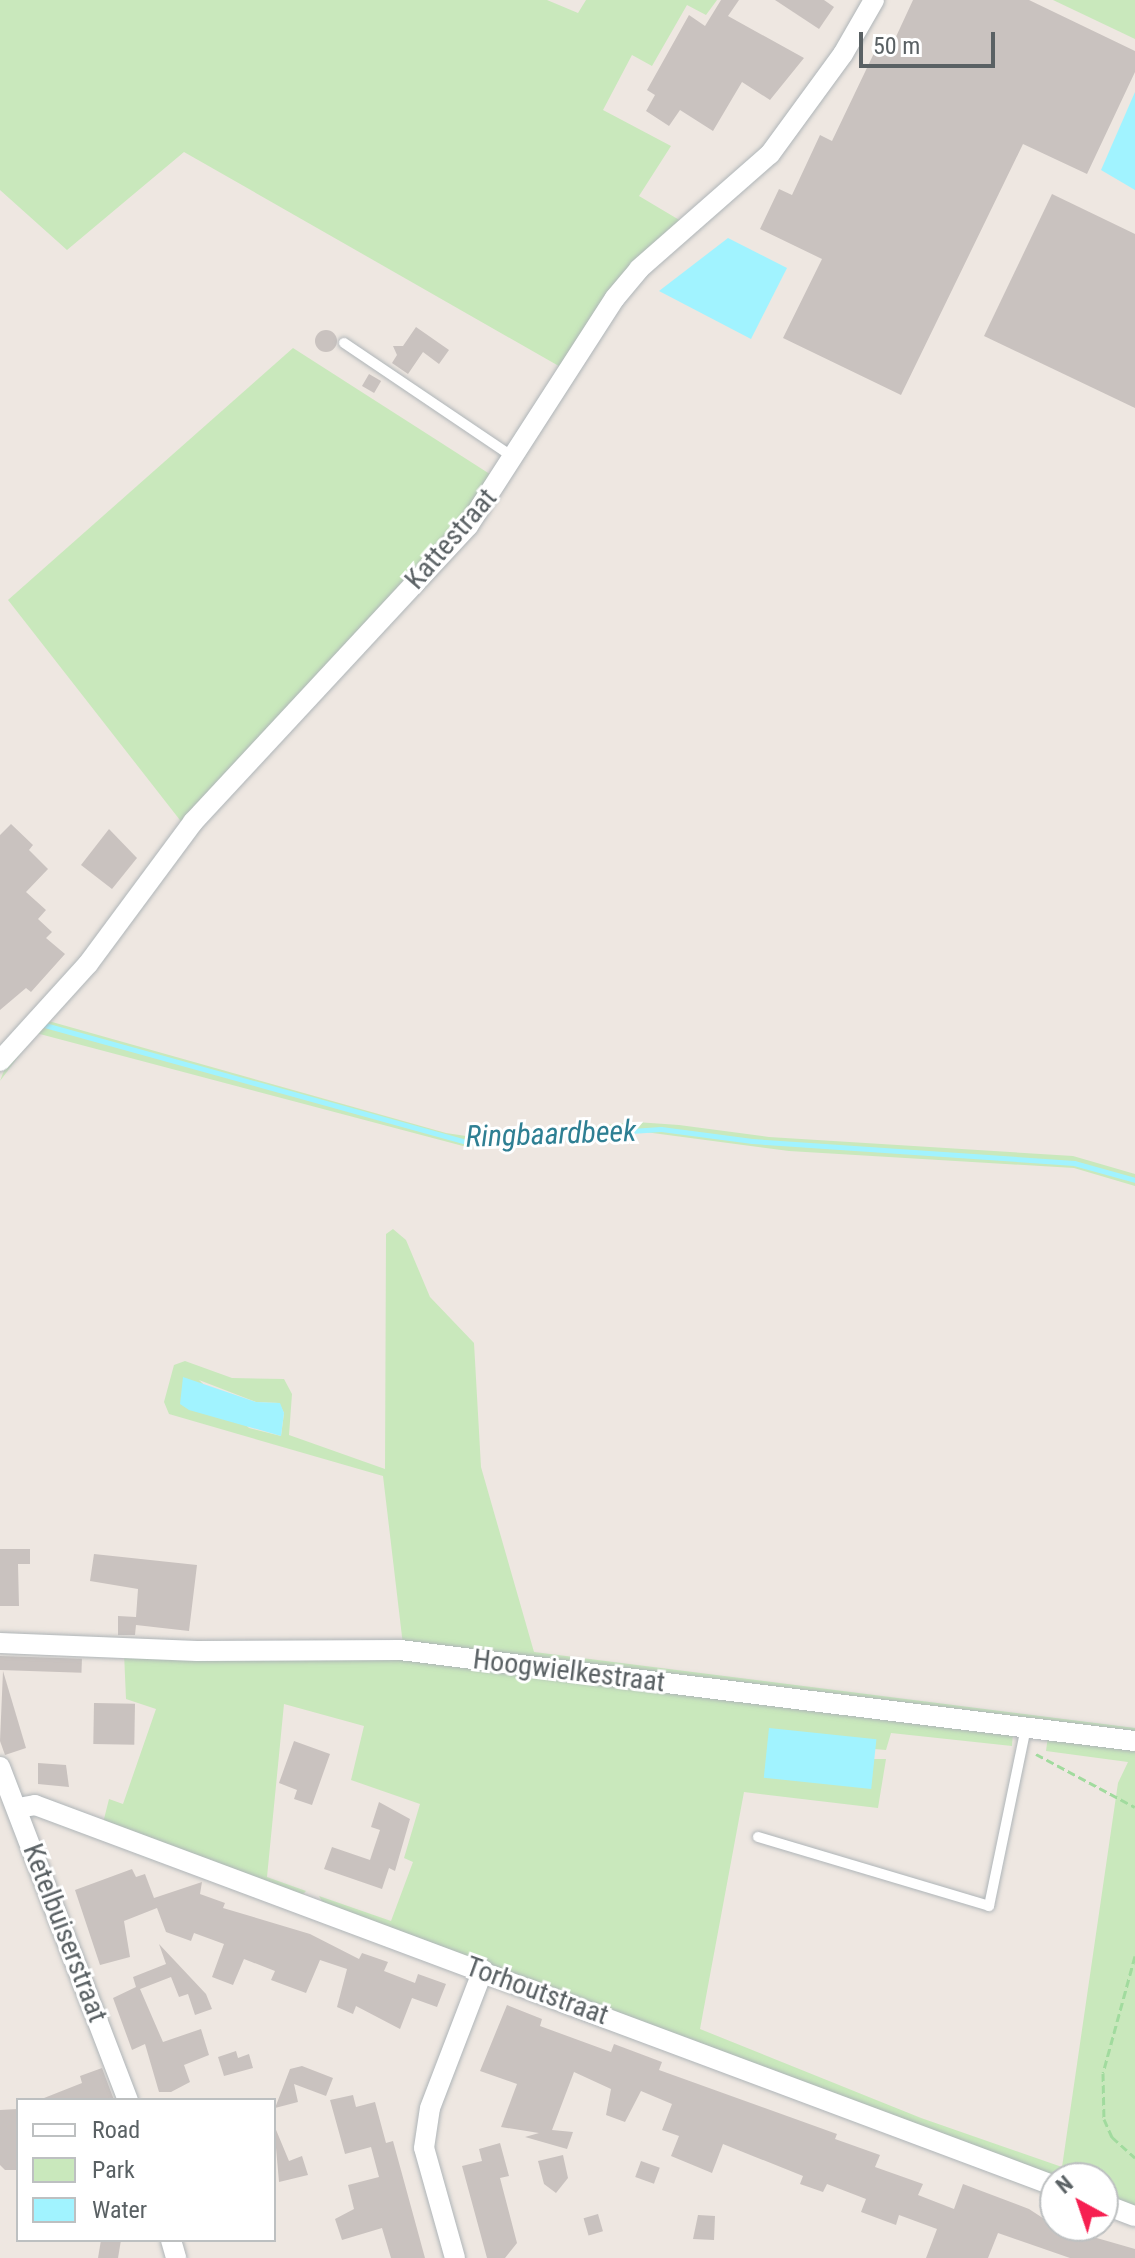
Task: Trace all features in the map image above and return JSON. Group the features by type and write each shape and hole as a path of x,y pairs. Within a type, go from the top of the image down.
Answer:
{"street":[{"name":"Kattestraat","path":"0,1061 88,964 193,822 468,526 515,458 615,298 658,251 770,154 843,54 874,0"},
{"name":"Hoogwielkestraat","path":"0,1643 197,1651 400,1650 1024,1734 1135,1741"},
{"name":"Ketelbuiserstraat","path":"0,1767 127,2098"},
{"name":"Torhoutstraat","path":"18,1808 35,1805 1039,2180"},
{"path":"455,2258 424,2148 430,2108 483,1970"}],"lane":[{"path":"344,343 515,458"},
{"path":"758,1837 989,1906 1024,1734"}],"path":[{"path":"1024,1734 1042,1760 1135,1807"},
{"path":"1135,1956 1103,2073 1104,2119 1112,2137 1135,2158"}],"green space":[{"path":"0,0 547,0 578,13 586,0 717,0 706,15 687,5 652,66 632,55 603,110 671,146 639,196 681,221 564,369 184,152 67,250 0,190"},
{"path":"1053,0 1135,0 1135,39"},
{"path":"293,348 496,478 183,824 8,600"},
{"path":"45,1020 446,1133 479,1138 636,1122 679,1125 769,1137 1073,1156 1135,1174 1135,1186 1074,1168 789,1151 645,1132 463,1146 36,1033 0,1081 8,1060"},
{"path":"393,1229 406,1240 430,1297 474,1343 481,1467 534,1652 1135,1728 1135,1737 403,1645 383,1476 169,1414 164,1402 174,1365 185,1361 232,1378 284,1379 292,1394 289,1435 385,1469 386,1234","holes":["199,1380 256,1402 279,1403 284,1413 281,1436 249,1428"]},
{"path":"124,1653 380,1654 1013,1732 1012,1746 891,1733 886,1750 874,1749 875,1741 872,1759 886,1759 878,1808 744,1792 700,2029 921,2118 1048,2162 1039,2162 1039,2171 323,1903 319,1896 391,1921 413,1862 404,1858 420,1804 351,1780 364,1726 284,1704 267,1877 306,1891 301,1896 103,1823 109,1799 123,1804 156,1709 126,1699"},
{"path":"1048,1736 1135,1747 1135,2207 1119,2201 1119,2162 1063,2162 1118,1783 1128,1762 1046,1751"}],"water":[{"path":"1135,92 1135,190 1101,170"},
{"path":"728,238 787,268 751,339 659,291"},
{"path":"183,1377 256,1402 280,1403 284,1413 281,1436 189,1410 180,1404"},
{"path":"769,1728 876,1739 871,1789 764,1778"}],"building":[{"path":"721,0 739,0 728,16 804,58 770,100 742,82 713,131 680,110 669,126 646,111 655,95 647,90 689,15 705,26"},
{"path":"775,0 824,0 834,7 819,29"},
{"path":"913,0 1029,0 1135,51 1135,72 1087,174 1023,144 901,395 783,338 822,259 760,229 779,189 792,195 820,135 832,141 876,49 888,54"},
{"path":"1052,194 1135,234 1135,408 984,336"},
{"path":"416,327 449,350 439,364 423,352 408,374 392,363 397,355 393,346 403,346"},
{"path":"322,330 330,330 337,341 330,352 322,352 315,345 315,337"},
{"path":"369,374 381,381 374,393 362,386"},
{"path":"11,824 33,845 29,850 48,869 26,892 46,910 38,919 52,932 46,938 65,954 31,992 26,988 0,1010 0,835"},
{"path":"109,829 137,858 112,889 81,865"},
{"path":"0,1549 30,1549 30,1564 18,1564 19,1606 0,1606"},
{"path":"94,1554 197,1565 189,1631 136,1625 135,1635 118,1635 118,1616 136,1617 138,1589 90,1581"},
{"path":"0,1656 82,1659 81,1673 0,1670"},
{"path":"3,1671 26,1748 5,1755 0,1741"},
{"path":"94,1703 135,1704 134,1745 93,1744"},
{"path":"294,1741 330,1754 312,1805 294,1799 297,1790 279,1783"},
{"path":"38,1763 66,1765 69,1787 38,1784"},
{"path":"379,1802 410,1819 395,1871 389,1868 382,1889 324,1869 332,1847 370,1860 380,1830 371,1827"},
{"path":"132,1869 136,1877 145,1874 154,1898 202,1882 200,1894 225,1903 223,1908 310,1934 359,1959 362,1953 388,1962 384,1971 415,1983 418,1974 446,1984 437,2007 412,1998 400,2029 356,2006 353,2014 337,2007 347,1969 320,1960 306,1993 271,1980 275,1971 244,1959 233,1985 212,1977 224,1944 194,1933 191,1941 166,1932 157,1908 124,1921 130,1957 100,1965 75,1890"},
{"path":"159,1944 206,1994 212,2009 195,2015 188,1994 179,1997 171,1977 140,1989 163,2042 201,2029 209,2055 184,2065 190,2082 171,2092 159,2092 145,2044 132,2050 113,1998 136,1987 133,1977 166,1964"},
{"path":"507,2005 542,2019 540,2026 611,2052 614,2044 662,2062 659,2070 837,2134 835,2139 880,2155 875,2167 923,2184 918,2195 954,2209 963,2184 1039,2216 1039,2242 1111,2242 1135,2249 1135,2258 1070,2258 998,2233 988,2258 926,2258 937,2229 899,2215 896,2225 861,2212 866,2199 827,2184 823,2192 800,2184 803,2176 723,2144 712,2173 671,2156 679,2136 662,2130 672,2104 641,2091 625,2122 606,2115 611,2089 574,2072 552,2130 573,2132 567,2149 525,2137 539,2133 501,2127 517,2084 480,2071"},
{"path":"236,2051 238,2058 249,2054 253,2068 224,2076 218,2057"},
{"path":"302,2066 333,2078 326,2096 294,2084 298,2102 276,2108 290,2069"},
{"path":"102,2068 113,2098 44,2098 82,2083 80,2076"},
{"path":"353,2095 356,2107 375,2102 386,2143 393,2141 425,2258 391,2258 382,2228 342,2240 335,2219 354,2209 348,2185 379,2177 371,2147 345,2154 330,2100"},
{"path":"16,2109 16,2170 5,2170 0,2165 0,2110"},
{"path":"276,2130 289,2161 302,2156 308,2175 279,2182"},
{"path":"500,2143 509,2176 500,2178 517,2243 505,2258 487,2258 462,2166 482,2161 479,2149"},
{"path":"563,2155 568,2178 556,2193 544,2184 538,2161"},
{"path":"641,2161 660,2168 654,2184 635,2177"},
{"path":"598,2214 603,2231 589,2235 584,2218"},
{"path":"698,2215 715,2216 714,2240 693,2239"},
{"path":"101,2242 121,2242 118,2258 98,2258"}],"waterway":[{"name":"Ringbaardbeek","path":"41,1024 466,1142 661,1129 752,1141 1074,1163 1135,1180"}]}
